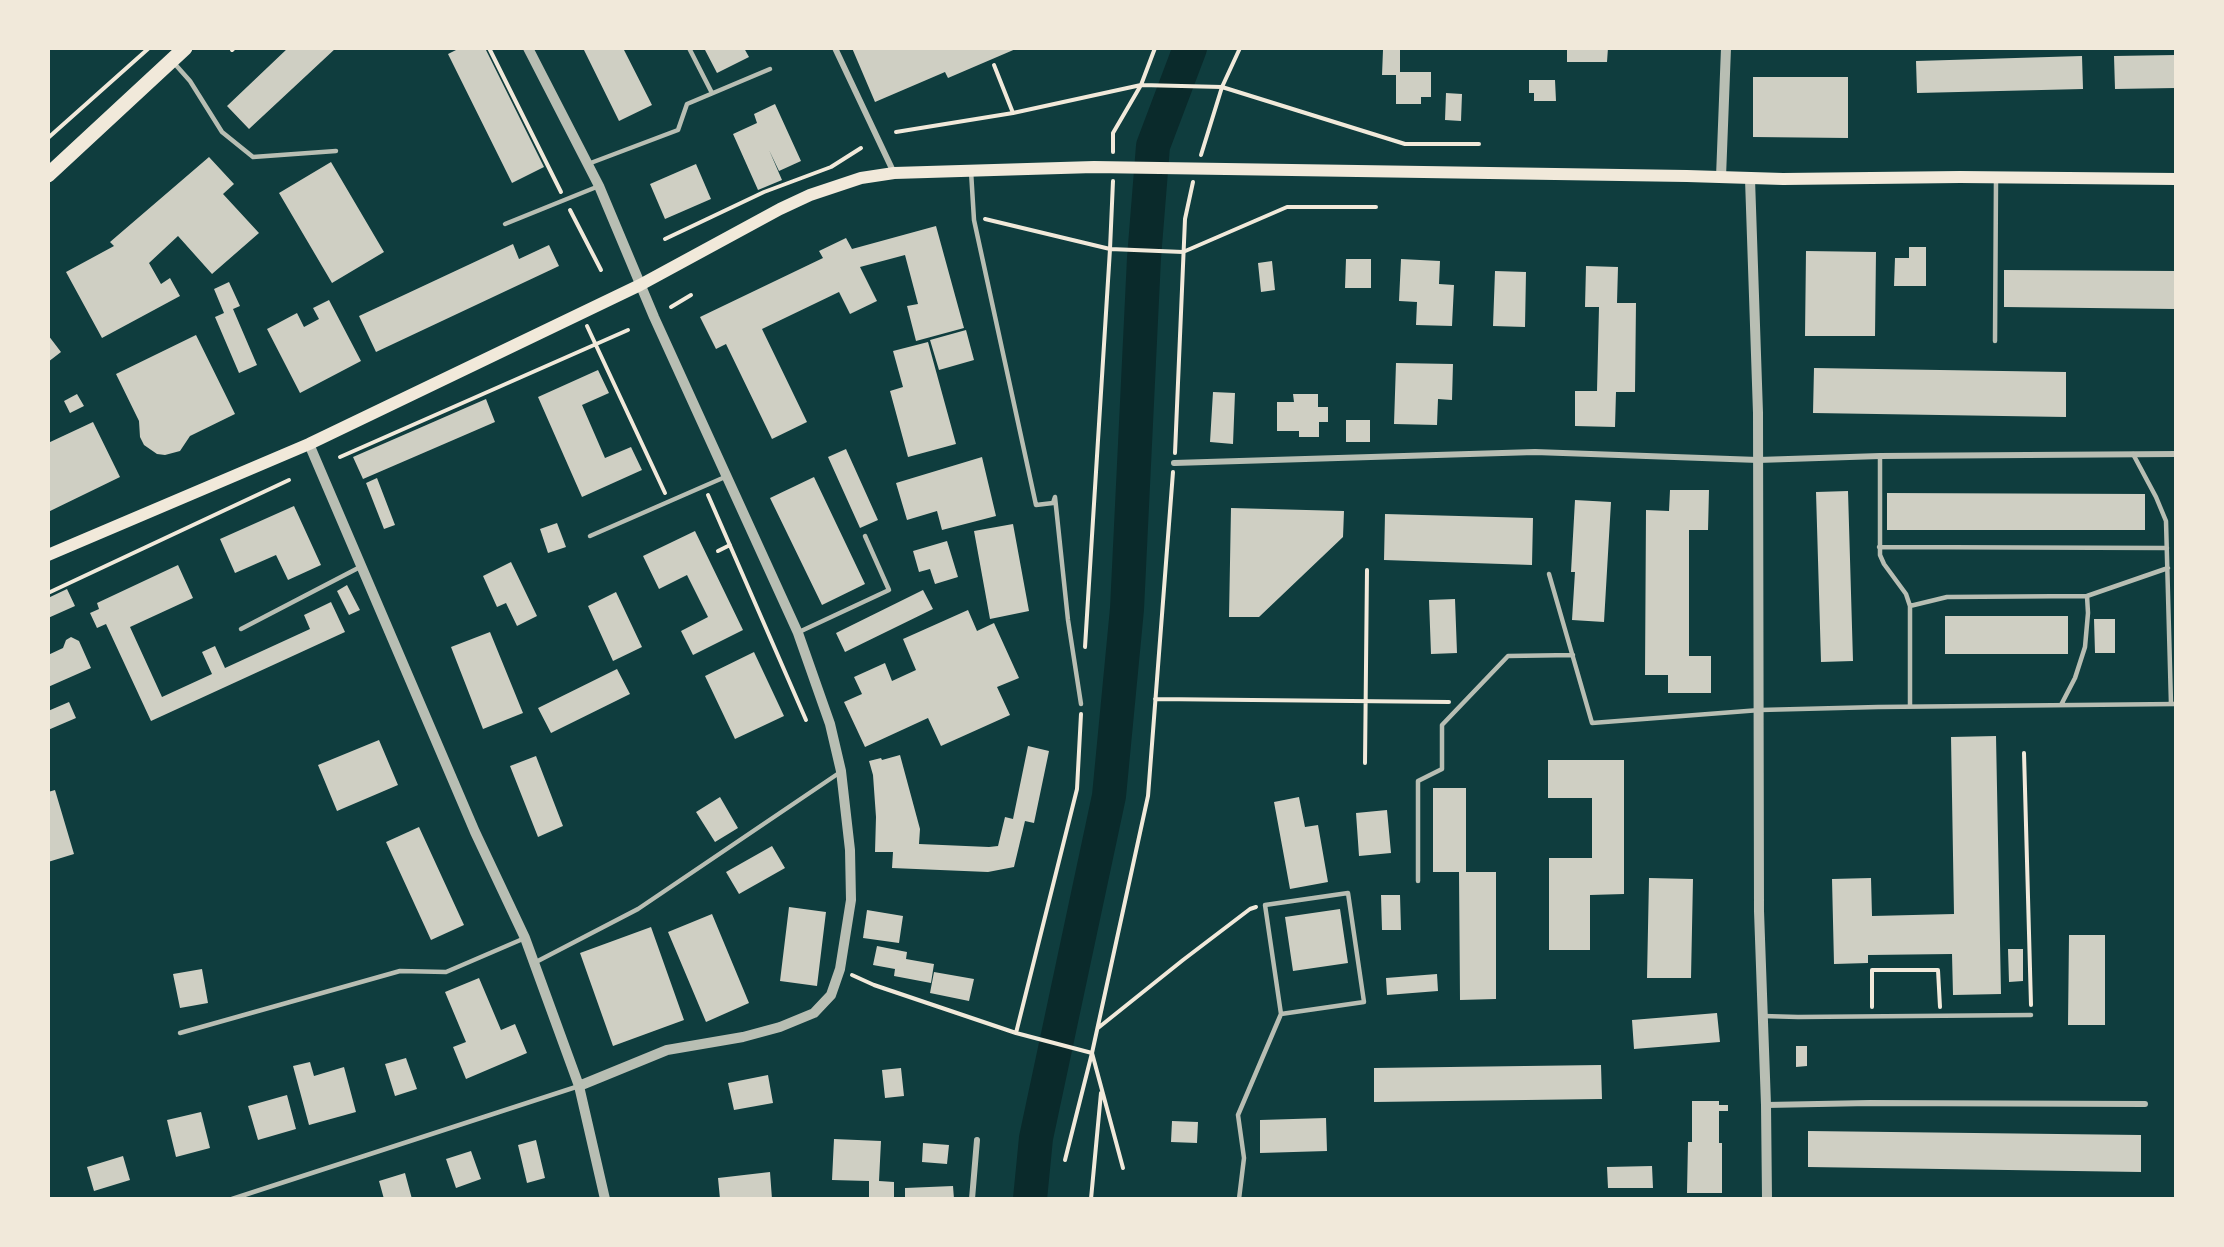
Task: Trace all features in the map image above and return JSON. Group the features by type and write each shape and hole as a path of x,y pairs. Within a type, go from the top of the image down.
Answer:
{"main road":[{"path":"48,175 185,48"},
{"path":"48,555 309,444 640,285 810,195 861,178 894,172 1094,167 1750,179 2176,179"}],"street":[{"path":"528,48 588,164 725,477 798,633 830,724 841,771 850,850 851,900 840,969 831,995 814,1013 798,1021 743,1037 667,1050 579,1086"},
{"path":"836,48 894,172"},
{"path":"1722,177 1726,48"},
{"path":"1750,179 1758,392 1759,911 1767,1199"},
{"path":"309,444 475,832 525,938 579,1086 605,1199"},
{"path":"1174,463 1535,452 1758,460 1880,456 2176,454"},
{"path":"1766,1105 2145,1104"},
{"path":"972,1199 977,1140"}],"lane":[{"path":"689,48 712,93"},
{"path":"172,60 190,81 222,132 253,157 336,151"},
{"path":"588,164 678,130 687,104 770,69"},
{"path":"971,171 974,220 1036,505 1053,503 1055,497 1068,620 1081,705"},
{"path":"1995,341 1996,178"},
{"path":"505,224 598,186"},
{"path":"1549,574 1592,723 1760,710 1910,706 2174,704 2168,548 2164,513 2133,454"},
{"path":"1880,456 1880,547 1884,564 1903,591 1910,606 1910,706"},
{"path":"590,536 725,477"},
{"path":"798,633 890,590 865,536"},
{"path":"1880,547 2168,548"},
{"path":"241,629 362,566"},
{"path":"1910,606 1947,597 2087,596 2168,568"},
{"path":"2061,705 2075,678 2085,647 2087,596"},
{"path":"1418,881 1418,781 1442,769 1442,724 1508,656 1573,655"},
{"path":"534,963 638,909 841,771"},
{"path":"1239,1199 1244,1158 1238,1115 1281,1014 1265,905 1348,893 1364,1002 1281,1014"},
{"path":"180,1033 400,971 446,972 525,938"},
{"path":"1763,1016 2031,1015"},
{"path":"232,1199 579,1086"}],"path":[{"path":"48,138 149,48"},
{"path":"489,48 601,270"},
{"path":"1113,133 1141,85 1155,48"},
{"path":"1199,164 1222,87 1239,48"},
{"path":"994,65 1013,113"},
{"path":"896,132 1013,113 1141,85 1222,87 1405,144 1479,144"},
{"path":"665,239 764,192 831,167 861,148"},
{"path":"1065,1160 1092,1053 1148,796 1174,463 1185,219 1196,175"},
{"path":"1084,658 1113,197"},
{"path":"985,219 1110,249 1183,252 1287,207 1376,207"},
{"path":"671,307 691,295"},
{"path":"581,313 669,502"},
{"path":"340,458 628,330"},
{"path":"48,592 289,480"},
{"path":"704,486 806,720"},
{"path":"718,551 730,544"},
{"path":"1365,763 1367,570"},
{"path":"1155,699 1465,702"},
{"path":"1016,1033 1077,789 1081,705"},
{"path":"2024,753 2031,1015"},
{"path":"1097,1029 1250,909 1265,905"},
{"path":"840,969 874,985 1016,1033 1092,1053"},
{"path":"1872,1017 1872,970 1938,970 1940,1016"},
{"path":"1092,1053 1123,1168"},
{"path":"1091,1199 1101,1089"}],"building":[{"path":"288,48 336,48 249,129 227,106"},
{"path":"460,48 485,48 544,167 512,183 448,54"},
{"path":"583,48 623,48 652,105 619,121"},
{"path":"704,48 744,48 749,57 717,73"},
{"path":"852,48 1018,48 948,78 945,72 875,102"},
{"path":"1567,48 1608,48 1607,62 1567,62"},
{"path":"1383,50 1400,50 1400,72 1431,72 1431,97 1421,97 1421,104 1396,104 1396,75 1382,75"},
{"path":"2176,55 2176,88 2115,89 2114,56"},
{"path":"2082,56 2083,89 1917,93 1916,61"},
{"path":"1753,77 1848,77 1848,138 1753,137"},
{"path":"1529,80 1555,80 1556,101 1534,101 1534,93 1529,93"},
{"path":"1446,93 1462,94 1461,121 1445,120"},
{"path":"775,104 801,161 779,171 769,150 782,180 758,190 733,134 757,123 754,114"},
{"path":"209,157 234,184 223,194 259,233 212,274 178,236 149,263 161,284 170,278 180,296 102,338 66,272 114,246 110,242"},
{"path":"331,162 384,252 332,283 279,193"},
{"path":"696,164 711,199 665,219 650,184"},
{"path":"936,226 964,328 916,341 907,306 918,304 905,255 860,267 877,301 850,314 839,292 762,329 807,422 772,439 726,344 716,349 700,317 823,258 819,251 846,238 852,249"},
{"path":"513,244 519,259 549,245 559,266 376,352 359,316"},
{"path":"1909,247 1926,247 1926,286 1894,286 1895,258 1909,258"},
{"path":"1806,251 1876,252 1875,336 1805,336"},
{"path":"1346,259 1371,259 1371,288 1345,288"},
{"path":"1401,259 1440,261 1439,284 1454,285 1452,326 1416,325 1417,302 1399,301"},
{"path":"1272,261 1275,290 1261,292 1258,263"},
{"path":"1586,266 1618,267 1617,303 1636,303 1635,392 1616,392 1615,427 1575,426 1575,391 1597,391 1599,307 1585,307"},
{"path":"2004,270 2176,271 2176,309 2004,307"},
{"path":"1495,271 1526,272 1525,327 1493,326"},
{"path":"229,282 240,306 233,309 257,365 239,373 215,317 224,313 214,289"},
{"path":"329,300 361,361 300,393 267,329 297,313 304,327 319,319 313,308"},
{"path":"966,330 974,360 939,370 930,340"},
{"path":"48,335 61,352 48,362"},
{"path":"196,335 235,414 190,436 180,451 165,455 157,454 144,445 140,437 139,421 116,374"},
{"path":"928,342 956,444 908,457 890,391 903,387 893,351"},
{"path":"1396,363 1453,364 1452,400 1438,399 1437,425 1394,424"},
{"path":"1814,368 2066,372 2066,417 1813,413"},
{"path":"598,370 609,393 582,405 605,458 631,447 642,470 582,497 538,397"},
{"path":"1213,392 1235,393 1233,444 1210,442"},
{"path":"77,394 84,406 70,413 64,401"},
{"path":"1293,394 1318,394 1318,407 1328,407 1328,422 1319,422 1319,437 1299,437 1299,431 1277,431 1277,402 1294,402"},
{"path":"486,399 495,422 363,479 353,457"},
{"path":"1346,420 1370,420 1370,442 1346,442"},
{"path":"93,422 120,477 48,512 48,443"},
{"path":"846,449 878,520 860,528 828,457"},
{"path":"982,457 996,516 942,530 937,511 907,520 896,483"},
{"path":"814,477 865,584 822,605 770,498"},
{"path":"377,478 395,525 384,529 366,483"},
{"path":"1670,490 1709,490 1708,530 1689,530 1689,656 1711,656 1711,693 1668,693 1668,675 1645,675 1646,510 1669,511"},
{"path":"1848,491 1853,661 1821,662 1816,492"},
{"path":"1887,493 2145,494 2145,530 1887,530"},
{"path":"1575,500 1611,502 1604,622 1572,620 1575,572 1571,572"},
{"path":"294,506 321,565 288,580 276,555 235,573 220,539"},
{"path":"1231,508 1344,511 1343,537 1259,617 1229,617"},
{"path":"1385,514 1533,518 1532,565 1384,560"},
{"path":"557,523 566,547 548,553 540,529"},
{"path":"1013,524 1029,611 990,619 974,531"},
{"path":"695,531 743,630 693,655 681,631 708,617 687,575 659,589 643,556"},
{"path":"947,541 958,577 935,584 930,569 919,572 913,551"},
{"path":"511,562 537,616 517,626 506,603 497,607 483,576"},
{"path":"178,565 193,598 130,627 162,697 212,674 202,652 215,646 225,668 310,629 304,615 331,602 345,632 151,721 106,624 97,628 90,613 99,609 97,603"},
{"path":"347,585 360,610 349,615 337,591"},
{"path":"67,589 75,606 48,618 48,598"},
{"path":"923,590 933,609 845,652 836,633"},
{"path":"616,592 642,647 613,661 588,606"},
{"path":"1455,599 1457,653 1431,654 1429,600"},
{"path":"968,610 977,631 994,623 1019,678 997,687 1010,715 941,746 928,718 865,747 844,702 862,694 854,677 885,663 892,681 916,670 903,639"},
{"path":"1945,616 2068,616 2068,654 1945,654"},
{"path":"2094,619 2115,619 2115,653 2095,653"},
{"path":"490,632 523,713 483,729 451,647"},
{"path":"71,637 79,641 91,668 48,687 48,655 63,648 66,640"},
{"path":"754,652 784,716 735,739 705,676"},
{"path":"617,669 630,694 551,733 538,708"},
{"path":"69,702 76,718 48,730 48,711"},
{"path":"1996,736 2001,994 1953,995 1952,954 1868,955 1868,963 1834,964 1832,879 1871,878 1872,916 1954,914 1951,737"},
{"path":"379,740 398,785 337,811 318,765"},
{"path":"1028,746 1049,751 1034,823 1025,821 1014,867 988,872 892,868 893,852 875,852 876,817 873,775 869,761 900,755 920,829 919,844 989,847 998,846 1005,817 1013,819"},
{"path":"536,756 563,826 538,837 510,766"},
{"path":"1548,760 1624,760 1624,894 1590,895 1590,950 1549,950 1549,858 1592,858 1592,798 1548,798"},
{"path":"1433,788 1466,788 1466,872 1496,872 1496,999 1460,1000 1459,872 1433,872"},
{"path":"55,790 74,854 48,862 48,792"},
{"path":"720,797 738,828 715,842 696,812"},
{"path":"1299,797 1305,827 1318,825 1328,882 1290,889 1274,802"},
{"path":"1387,810 1391,853 1359,856 1356,813"},
{"path":"419,827 464,925 431,940 386,842"},
{"path":"772,846 785,868 739,894 726,872"},
{"path":"1649,878 1693,879 1691,978 1647,978"},
{"path":"1381,895 1400,895 1401,930 1382,930"},
{"path":"789,907 826,912 817,986 780,981"},
{"path":"1340,909 1348,963 1293,971 1285,917"},
{"path":"867,910 903,916 899,943 863,938"},
{"path":"712,914 749,1003 706,1022 668,932"},
{"path":"651,927 684,1020 613,1046 580,953"},
{"path":"2069,935 2105,935 2105,1025 2068,1025"},
{"path":"877,946 907,952 906,959 934,964 931,983 894,976 895,969 873,965"},
{"path":"2008,949 2023,949 2023,981 2009,982"},
{"path":"202,969 208,1003 180,1008 173,974"},
{"path":"934,972 974,979 969,1001 930,993"},
{"path":"1437,974 1438,991 1387,995 1386,978"},
{"path":"479,978 501,1030 515,1024 527,1053 466,1079 453,1047 466,1042 445,992"},
{"path":"1717,1013 1720,1042 1634,1049 1632,1020"},
{"path":"1796,1046 1807,1046 1807,1066 1796,1067"},
{"path":"406,1058 417,1089 395,1096 385,1064"},
{"path":"310,1062 314,1076 344,1067 356,1112 309,1125 293,1066"},
{"path":"1601,1065 1602,1099 1374,1102 1374,1068"},
{"path":"901,1068 904,1096 885,1098 882,1070"},
{"path":"768,1075 773,1103 734,1110 728,1083"},
{"path":"287,1095 296,1129 258,1140 248,1106"},
{"path":"1692,1101 1719,1101 1719,1105 1728,1105 1728,1111 1719,1111 1719,1143 1722,1143 1722,1193 1687,1193 1688,1142 1692,1142"},
{"path":"201,1112 210,1148 176,1157 167,1120"},
{"path":"1326,1118 1327,1151 1260,1153 1260,1120"},
{"path":"1172,1121 1198,1122 1197,1143 1171,1142"},
{"path":"1808,1131 2141,1135 2141,1172 1808,1167"},
{"path":"834,1139 881,1141 879,1181 894,1182 894,1199 869,1199 869,1181 832,1180"},
{"path":"536,1140 545,1178 527,1183 518,1145"},
{"path":"923,1143 949,1145 947,1164 922,1162"},
{"path":"471,1151 481,1179 456,1188 446,1159"},
{"path":"123,1156 130,1180 94,1191 87,1167"},
{"path":"1652,1166 1653,1188 1608,1188 1607,1167"},
{"path":"770,1172 772,1199 720,1199 718,1178"},
{"path":"405,1173 412,1199 384,1199 379,1181"},
{"path":"953,1186 954,1199 905,1199 905,1188"}],"waterway":[{"path":"1030,1199 1036,1138 1109,796 1127,609 1144,258 1153,146 1190,48"}]}
